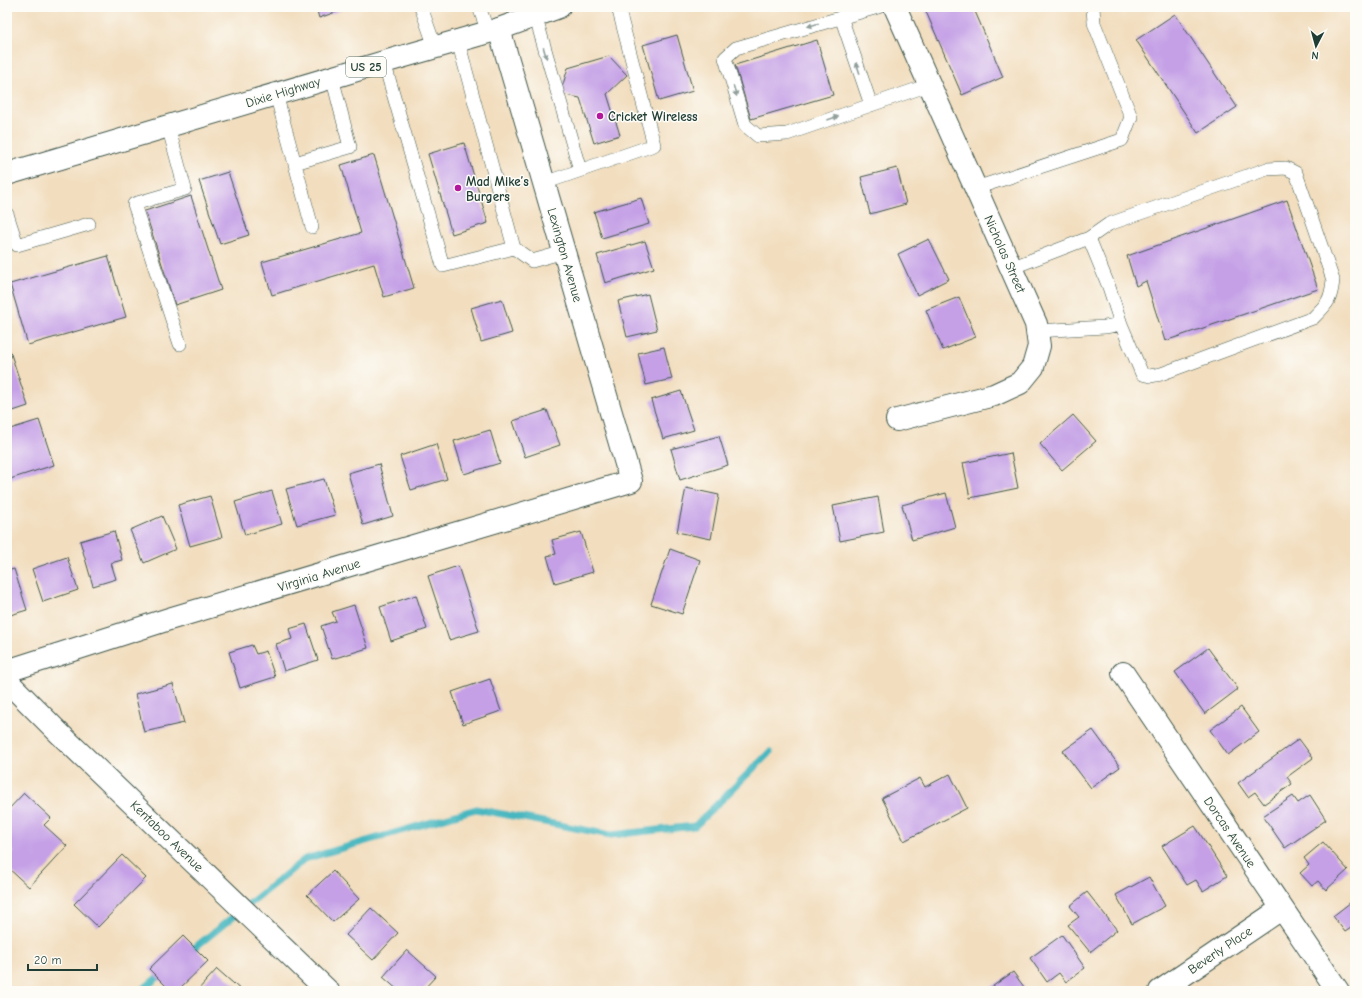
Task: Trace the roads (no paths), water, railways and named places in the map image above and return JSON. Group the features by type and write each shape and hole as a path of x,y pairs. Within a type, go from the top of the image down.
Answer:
{"street":[{"name":"Nicholas Street","path":"895,7 1036,324 1039,346 1033,367 1020,383 994,395 897,420"},
{"name":"Dixie Highway","path":"7,174 332,77 493,31 546,10"},
{"name":"Lexington Avenue","path":"493,31 544,183 631,482"},
{"name":"Virginia Avenue","path":"7,671 169,619 631,482"},
{"name":"Dorcas Avenue","path":"1123,673 1281,909 1338,991"},
{"name":"Kentaboo Avenue","path":"7,682 328,991"},
{"name":"Beverly Place","path":"1160,991 1281,909"}],"lane":[{"path":"421,7 435,47"},
{"path":"479,7 493,31"},
{"path":"544,183 654,145 618,7"},
{"path":"878,7 736,48 725,58 746,125 758,136 787,134 929,85"},
{"path":"976,188 1122,140 1131,117 1094,23 1093,7"},
{"path":"546,10 580,170"},
{"path":"841,17 871,105"},
{"path":"458,40 514,248 532,261 564,252"},
{"path":"384,62 443,266 514,248"},
{"path":"295,163 350,146 332,77"},
{"path":"276,94 312,227"},
{"path":"168,126 185,189 134,204 180,344"},
{"path":"1011,268 1089,238 1109,224 1267,169 1286,168 1296,173 1333,280 1332,294 1326,305 1313,318 1161,374 1150,376 1142,374 1121,324 1109,287 1089,238"},
{"path":"7,214 17,245 89,224"},
{"path":"1037,331 1105,327 1121,324"}],"waterway":[{"path":"188,953 305,859 476,809 611,835 695,826 770,752"},
{"path":"141,991 164,972"}],"place":[{"name":"Cricket Wireless","path":"600,116"},
{"name":"Mad Mike’s Burgers","path":"458,188"}]}
